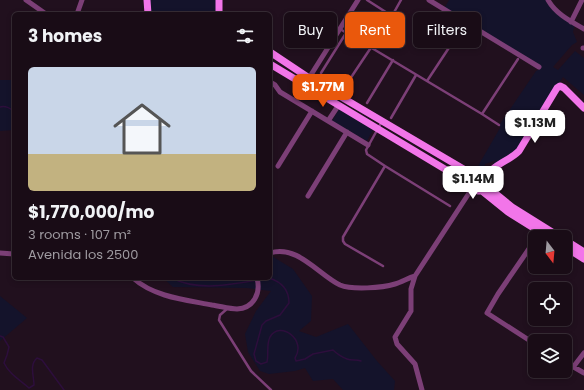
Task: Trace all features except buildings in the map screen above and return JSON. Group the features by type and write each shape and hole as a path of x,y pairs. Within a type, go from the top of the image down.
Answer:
{"main road":[{"path":"147,0 148,12"},
{"path":"219,0 219,12"},
{"path":"272,53 309,78 466,170 483,183 508,212 537,230"},
{"path":"272,65 473,186 474,182 483,183"},
{"path":"483,183 493,168 512,158 519,151 557,88 560,86 564,88 584,108"},
{"path":"572,245 583,254"},
{"path":"572,250 583,254"}],"street":[{"path":"26,0 43,12"},
{"path":"78,12 82,0"},
{"path":"309,78 358,0"},
{"path":"429,0 539,67"},
{"path":"548,0 557,11 571,22 584,28"},
{"path":"571,22 582,2"},
{"path":"272,83 280,92 368,145"},
{"path":"328,121 338,106"},
{"path":"278,166 312,111"},
{"path":"308,196 348,132"},
{"path":"422,390 415,364 398,344 395,338 411,311 411,288 415,276 473,186"},
{"path":"528,250 487,313 528,339"},
{"path":"272,252 284,252 303,259 331,280 348,287 362,288 395,284 415,276"},
{"path":"0,253 12,254"},
{"path":"136,280 138,283 165,295 237,309 250,304 258,295 259,285 258,280"},
{"path":"584,353 574,366 584,373"}],"lane":[{"path":"367,0 386,12"},
{"path":"394,12 401,0"},
{"path":"340,29 345,32"},
{"path":"321,73 345,35"},
{"path":"344,88 371,48"},
{"path":"374,48 482,114 499,126"},
{"path":"427,81 449,48"},
{"path":"482,114 518,59"},
{"path":"367,103 393,60"},
{"path":"391,118 416,75"},
{"path":"382,121 368,145 366,150 367,154 450,206"},
{"path":"383,266 345,244 343,237 385,166"},
{"path":"228,308 220,315 219,320 251,372 270,390"}],"shaded area":[{"path":"147,0 219,0 219,12 148,12"},
{"path":"449,0 546,0 547,3 551,4 575,24 573,32 577,42 572,45 553,67 558,70 575,51 584,58 584,95 563,77 541,114 514,153 497,167 493,163 497,160 485,164 484,172 481,175 474,173 500,128 500,124 536,71 540,69 541,65 539,67 481,32 481,12 449,12 444,9"},
{"path":"0,80 12,80 12,130 0,131"},
{"path":"339,109 373,130 367,141 332,121"},
{"path":"272,256 293,269 312,296 311,321 299,331 316,337 348,324 395,381 394,390 343,390 333,379 313,381 305,368 295,371 269,374 260,371 248,352 245,334 256,311 271,291 247,288 173,287 165,280 272,280"},
{"path":"0,296 27,318 0,341"}],"waterway":[{"path":"0,107 2,106 12,110"},
{"path":"272,279 284,287 288,294 289,303 280,315 266,321 262,325 254,354 256,361 261,364 267,362 268,343 270,337 274,332 280,331 285,331 291,334 295,339 298,345 298,351 295,358 296,361 305,359 313,354 333,350 347,359 361,361"},
{"path":"176,280 183,283 207,286 220,286 257,280"},
{"path":"0,336 3,337 9,347 4,363 15,377 29,388 34,385 32,371 33,364 37,358 42,360 64,390"}]}
